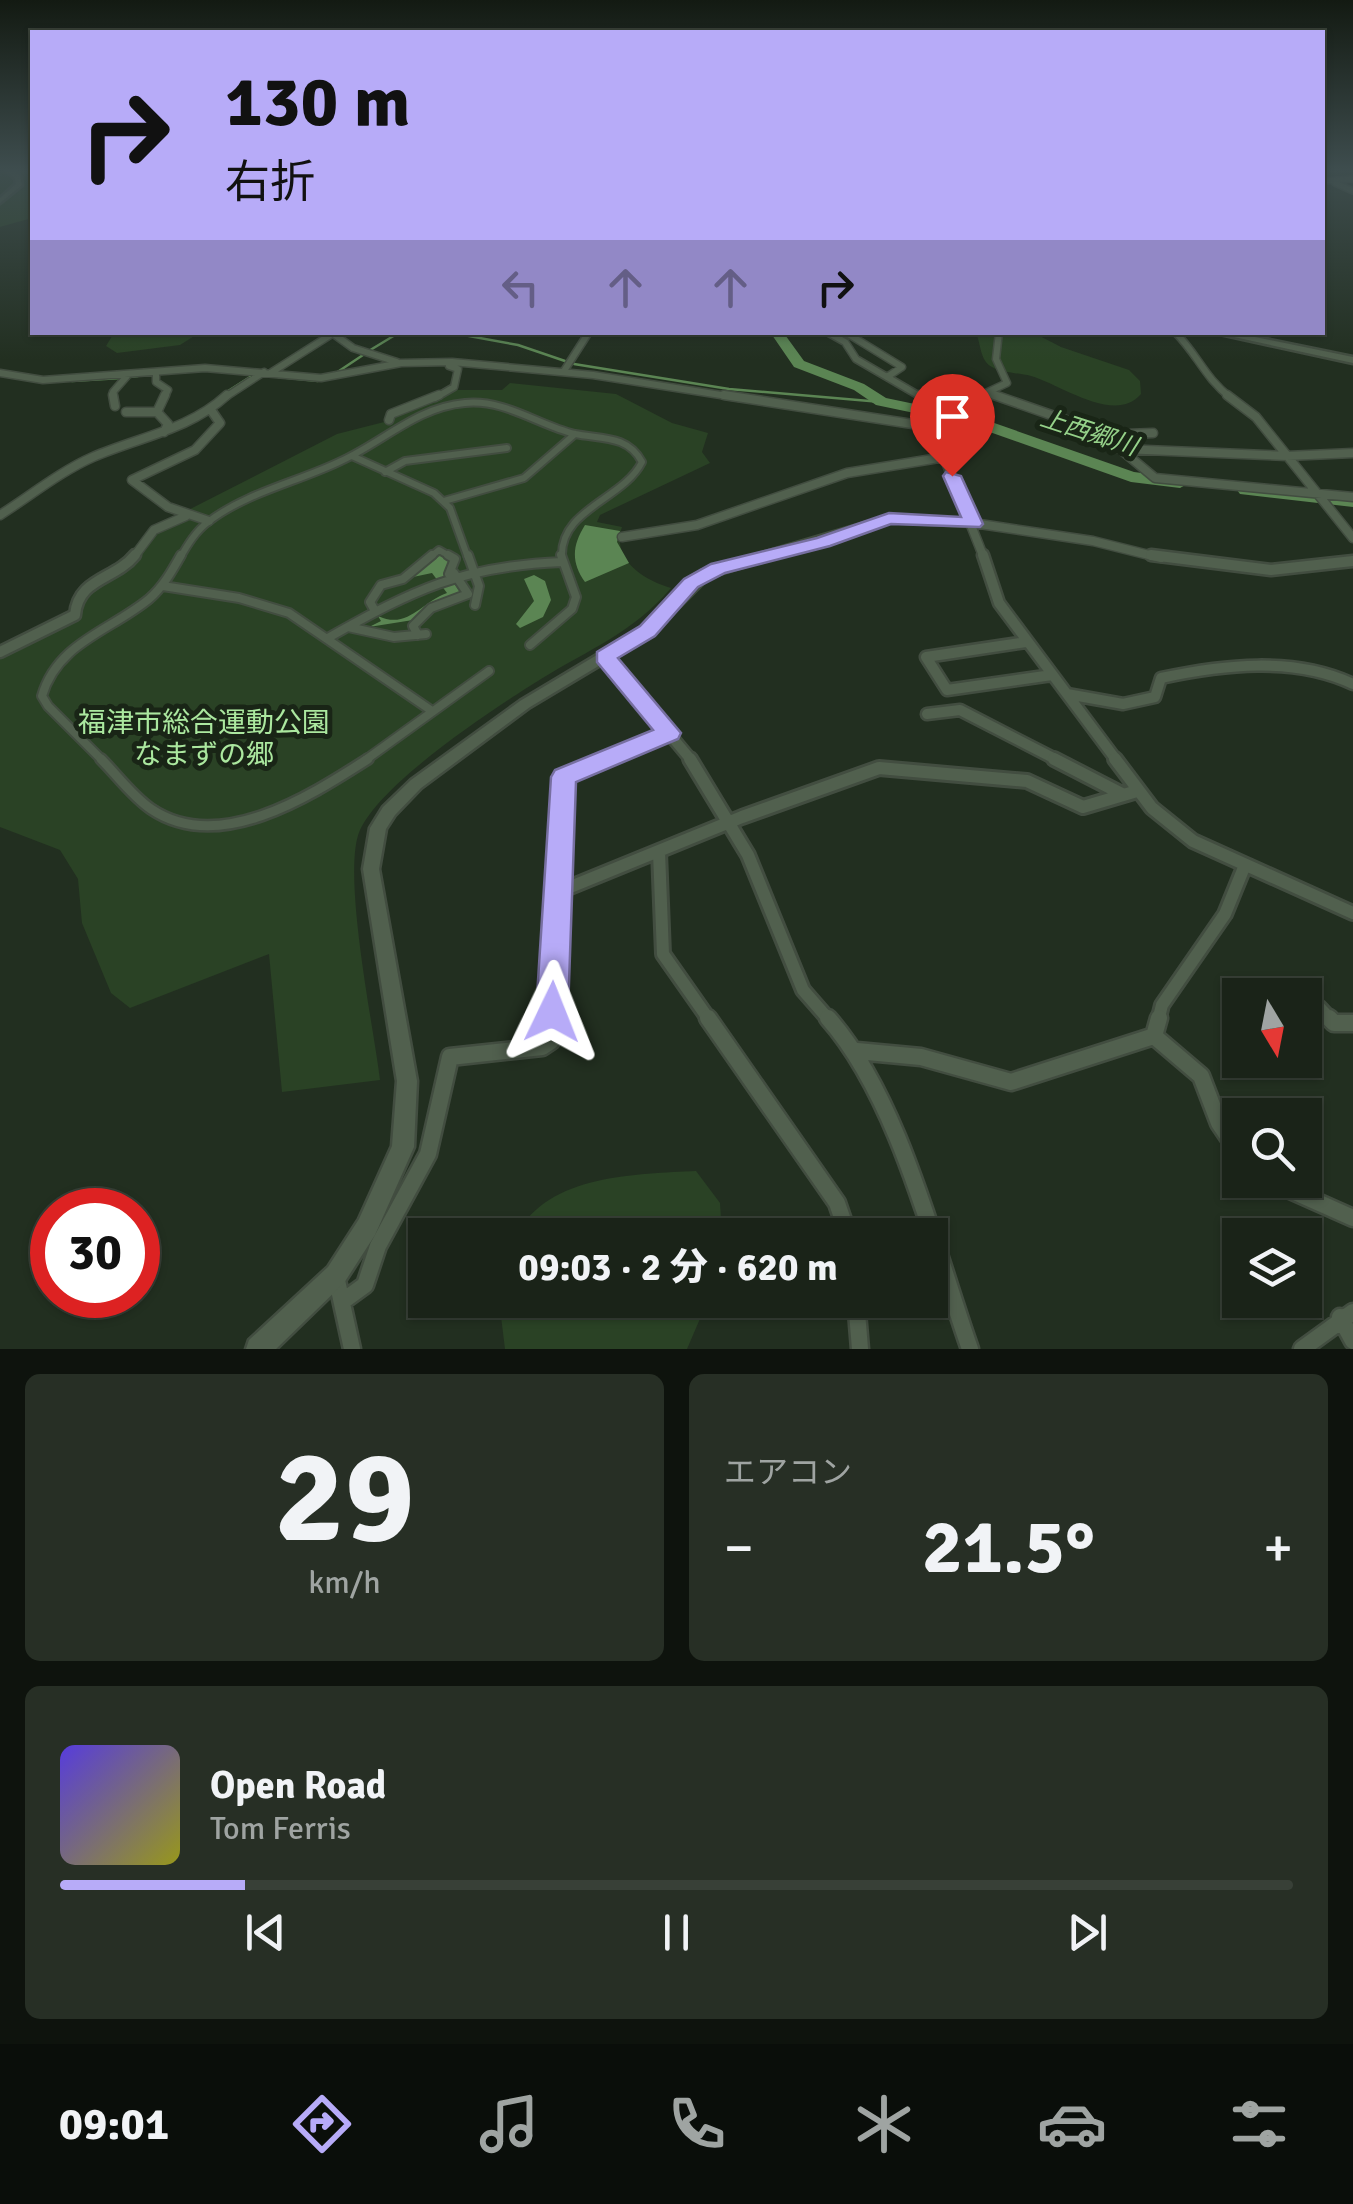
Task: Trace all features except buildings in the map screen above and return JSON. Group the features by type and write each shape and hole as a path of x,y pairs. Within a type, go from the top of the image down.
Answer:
{"main road":[{"path":"1230,335 1353,360"}],"street":[{"path":"0,515 92,458 164,433 211,410 238,385 270,372 333,335"},
{"path":"337,335 364,353 401,363 564,371 932,427"},
{"path":"564,371 587,335"},
{"path":"832,335 845,342 856,359 942,413"},
{"path":"850,335 902,367 887,377"},
{"path":"932,427 942,413 1007,383 998,372 993,347 998,335"},
{"path":"1178,335 1196,354 1205,378 1256,416 1353,538"},
{"path":"0,373 33,380 205,368 326,378 401,363"},
{"path":"384,366 440,364 458,369 454,386 423,404 391,414 389,420"},
{"path":"156,373 156,382 168,390 157,412"},
{"path":"115,406 113,392 128,376"},
{"path":"990,394 1062,412 1122,449 1154,478 1325,499 1353,497"},
{"path":"489,670 318,792 277,812 202,824 154,812 42,696 43,684 58,661 163,586 189,541 209,521 352,456 400,423 462,403 506,405 575,434 625,443 636,450 642,462 632,478 571,525 563,544 562,562 575,589 576,606 567,620 530,645"},
{"path":"209,521 186,516 132,480 206,440 220,423 211,410"},
{"path":"126,412 157,412 168,424 164,433"},
{"path":"932,427 974,524 999,604 1066,694 1130,792 1180,832 1353,913"},
{"path":"1100,435 1152,433"},
{"path":"352,456 444,500 524,478 575,434"},
{"path":"386,472 405,461 507,448"},
{"path":"1122,449 1287,456 1353,453"},
{"path":"622,536 676,532 816,482 886,464 945,457"},
{"path":"444,500 479,586 475,605"},
{"path":"0,652 76,614 76,601 87,586 132,561 154,530 186,516"},
{"path":"258,1349 336,1275 392,1178 407,1115 406,1082 372,869 378,828 416,784 525,704 647,631 691,583 718,568 824,542 889,518 974,524 1081,539 1178,562 1272,570 1353,562"},
{"path":"375,612 370,602 378,588 403,579 444,550 455,558 451,573"},
{"path":"328,638 451,573 472,567 562,562"},
{"path":"348,627 394,637 422,635 413,626 432,608 467,597 468,589 451,573"},
{"path":"403,579 416,589"},
{"path":"163,586 264,604 290,614 432,711"},
{"path":"1026,642 926,657 946,690 1052,675"},
{"path":"605,657 669,733 730,823 748,855 803,990 858,1051 897,1141 970,1349"},
{"path":"1066,694 1130,704 1147,701 1154,697 1161,678 1228,664 1332,674 1353,684"},
{"path":"927,714 960,710 1060,759 1104,788 1130,792"},
{"path":"343,1301 365,1286 385,1228 429,1148 450,1057 542,1047 551,1042 564,777 669,733"},
{"path":"558,892 879,768 1027,781 1084,807 1130,792"},
{"path":"658,852 663,954 837,1204 842,1218"},
{"path":"1154,1036 1162,1005 1225,914 1245,865"},
{"path":"1322,1010 1334,1022 1353,1023"},
{"path":"858,1051 921,1057 1011,1082 1154,1036"},
{"path":"1154,1036 1201,1076 1222,1127"},
{"path":"1308,1198 1353,1218"},
{"path":"336,1275 352,1349"},
{"path":"1302,1349 1347,1314 1353,1341"},
{"path":"857,1318 860,1349"}],"green space":[{"path":"112,335 196,335 180,345 117,353 106,346"},
{"path":"977,335 1038,335 1129,370 1140,381 1141,394 1130,402 1102,404 1031,376 996,369 981,352"},
{"name":"福津市総合運動公園 なまずの郷","path":"510,383 616,394 672,423 708,433 702,452 710,463 600,515 597,522 622,527 620,538 625,558 640,573 671,588 642,617 520,692 441,747 372,811 360,830 354,879 380,1080 282,1092 269,954 130,1008 111,993 82,923 78,879 60,850 0,827 0,649 74,611 74,594 120,566 155,527 337,434 392,420 393,415 454,390 502,390"},
{"path":"696,1171 720,1203 721,1218 529,1218 550,1200 572,1189 596,1181"},
{"path":"501,1318 700,1318 687,1349 505,1349"}],"shaded area":[{"path":"585,525 620,531 617,542 629,563 585,582 575,554"},
{"path":"439,552 451,561 446,570 461,594 432,603 413,620 369,627 381,621 378,616 398,620 447,593 432,573 413,577"},
{"path":"534,575 545,581 551,600 543,617 520,628 516,624 534,601 524,579"}],"waterway":[{"path":"367,352 395,335"},
{"path":"463,335 518,345 565,361"},
{"name":"上西郷川","path":"778,335 799,364 859,387 881,402 971,420 1131,477 1180,483"},
{"path":"336,373 363,355"},
{"path":"574,364 729,389 881,402"},
{"path":"130,377 138,376"},
{"path":"225,393 250,377"},
{"path":"278,377 318,381"},
{"path":"72,381 121,378"},
{"name":"上西郷川","path":"1246,490 1353,502"}],"route":[{"path":"552,1012 564,777 669,733 605,657 647,631 691,583 718,568 824,542 889,518 923,517 974,524 952,476"}]}
